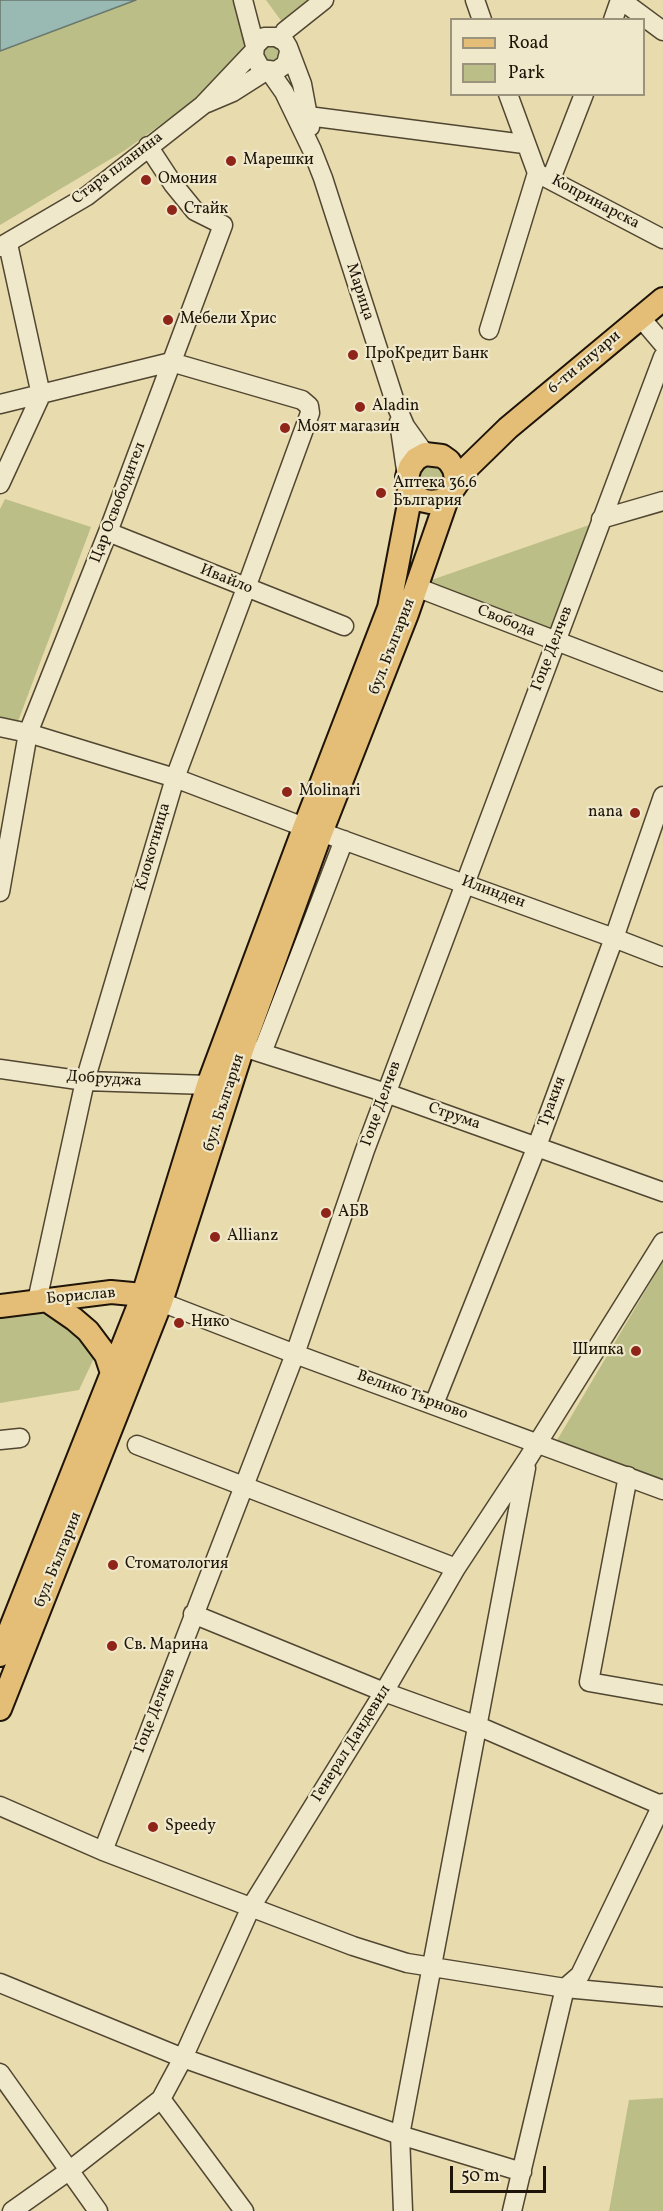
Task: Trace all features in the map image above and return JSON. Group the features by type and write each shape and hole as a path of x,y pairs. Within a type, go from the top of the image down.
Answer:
{"main road":[{"name":"6-ти януари","path":"508,428 663,299"},
{"path":"434,455 449,461 456,478 451,492 440,501 430,502 421,500 414,494 408,482 410,467 416,459 434,455 458,453 508,428"},
{"name":"бул. България","path":"0,1655 112,1373 152,1299 208,1085 416,587 451,492 469,466 508,428"},
{"name":"бул. България","path":"0,1709 152,1299 253,1050 313,830 389,608 408,509 408,482"},
{"name":"Борислав","path":"0,1306 111,1292 152,1299"},
{"path":"41,1300 74,1319 88,1331 106,1355 112,1373"}],"street":[{"path":"244,0 270,45 302,84 312,150"},
{"path":"203,105 285,31 324,0"},
{"path":"475,0 481,18"},
{"path":"614,18 621,0 645,18"},
{"path":"645,18 663,32"},
{"path":"203,105 233,92 268,72 276,72 286,64 270,45"},
{"path":"270,45 258,66 268,72 284,92 312,150"},
{"name":"Копринарска","path":"508,96 525,144 544,176 663,239"},
{"path":"489,330 544,176 583,96"},
{"name":"Стара планина","path":"4,245 87,196 203,105"},
{"path":"308,116 525,144"},
{"name":"Цар Освободител","path":"0,892 28,733 108,532 223,225 195,211 173,184 148,146"},
{"name":"Марица","path":"312,150 396,405"},
{"path":"0,484 41,394 4,245"},
{"path":"640,317 663,344"},
{"name":"Гоце Делчев","path":"103,1851 295,1354 386,1093 663,357"},
{"path":"0,404 171,362"},
{"name":"Клокотница","path":"41,1300 86,1081 175,778 310,413 309,406 302,400 171,362"},
{"path":"396,405 405,426 434,455"},
{"path":"396,405 408,482"},
{"path":"602,519 663,501"},
{"name":"Ивайло","path":"108,532 345,626"},
{"name":"Свобода","path":"416,587 663,682"},
{"name":"Илинден","path":"0,727 28,733 175,778 663,957"},
{"name":"Тракия","path":"434,1404 537,1146 658,824 663,796"},
{"path":"253,1050 344,840"},
{"name":"Струма","path":"253,1050 386,1093 663,1192"},
{"name":"Добруджа","path":"0,1069 86,1081 208,1085"},
{"name":"Генерал Дандевил","path":"12,2211 70,2170 161,2099 183,2058 251,1907 384,1692 456,1568 538,1443 663,1242"},
{"name":"Велико Търново","path":"152,1299 663,1490"},
{"path":"0,1440 20,1438"},
{"path":"136,1445 456,1568"},
{"path":"404,2211 400,2135 527,1460"},
{"path":"628,1476 589,1682 663,1695"},
{"path":"486,1522 500,1520 508,1524 513,1538"},
{"path":"193,1614 384,1692 478,1726 662,1805 580,1975 565,1988 512,2211"},
{"path":"0,1806 103,1851 353,1946 407,1963 565,1988 663,1997"},
{"path":"0,1983 183,2058 400,2135 522,2172"},
{"path":"0,2073 98,2211"},
{"path":"161,2099 244,2211"}],"green space":[{"path":"136,0 233,0 250,50 228,76 124,151 0,225 0,51"},
{"path":"266,0 313,0 282,22"},
{"path":"276,41 284,58 267,65 260,51 261,47"},
{"path":"431,464 441,468 445,478 441,488 431,492 421,488 417,478 421,468"},
{"path":"5,499 91,527 17,724 0,720 0,509"},
{"path":"592,524 553,633 420,584"},
{"name":"Шипка","path":"663,1261 663,1480 556,1442"},
{"path":"45,1310 72,1329 95,1356 79,1390 0,1403 0,1317"},
{"path":"663,2098 663,2211 609,2211 629,2100"}],"water":[{"path":"0,0 136,0 0,51"}],"place":[{"name":"Марешки","path":"231,161"},
{"name":"Омония","path":"146,180"},
{"name":"Стайк","path":"172,210"},
{"name":"Мебели Хрис","path":"168,320"},
{"name":"ПроКредит Банк","path":"353,355"},
{"name":"Aladin","path":"360,407"},
{"name":"Моят магазин","path":"285,428"},
{"name":"Аптека 36.6 България","path":"381,493"},
{"name":"Molinari","path":"287,792"},
{"name":"nana","path":"635,813"},
{"name":"АБВ","path":"326,1213"},
{"name":"Allianz","path":"215,1237"},
{"name":"Нико","path":"179,1323"},
{"name":"Шипка","path":"636,1351"},
{"name":"Стоматология","path":"113,1565"},
{"name":"Св. Марина","path":"112,1646"},
{"name":"Speedy","path":"153,1827"}]}
